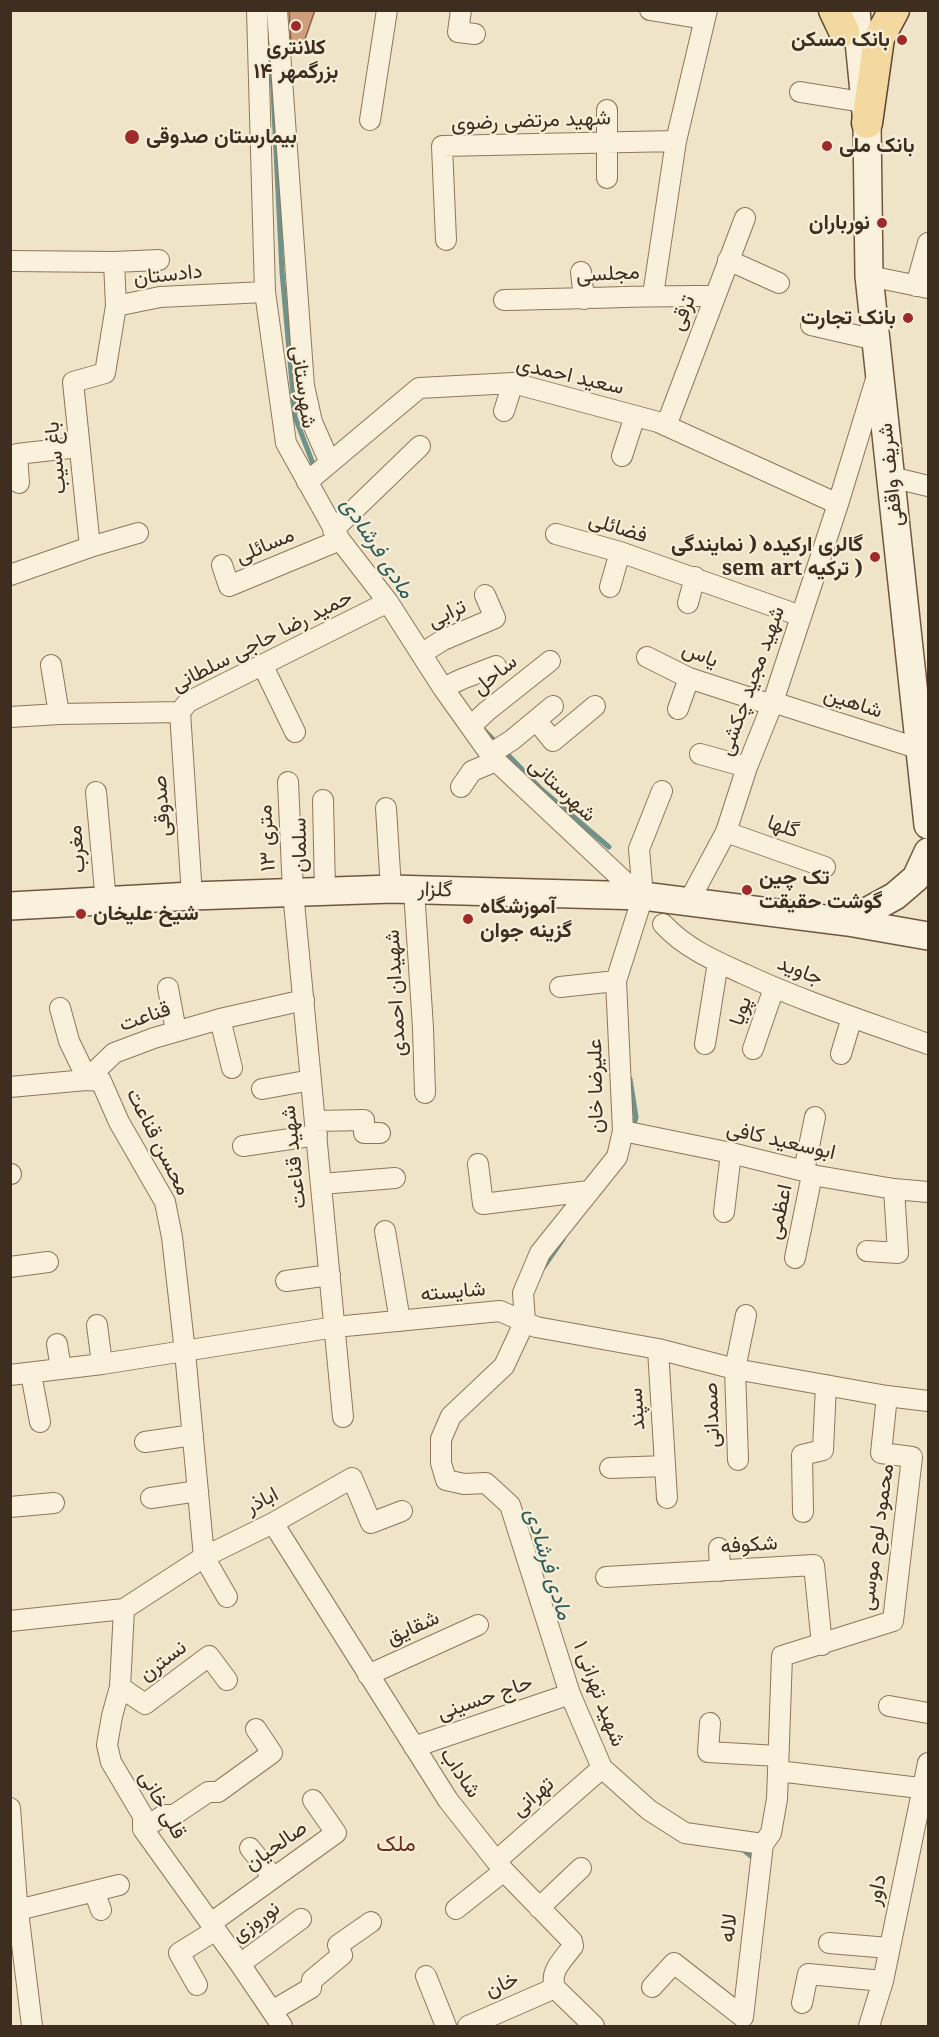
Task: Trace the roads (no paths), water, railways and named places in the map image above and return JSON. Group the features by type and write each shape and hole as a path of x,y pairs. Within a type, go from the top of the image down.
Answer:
{"main road":[{"path":"862,112 879,39 894,10"},
{"name":"شریف واقفی","path":"844,16 862,112 869,276 924,763 928,825"},
{"path":"848,922 896,896 916,878 928,852"},
{"name":"گلزار","path":"10,906 325,890 642,896 848,922 928,936"}],"street":[{"name":"شهرستانی","path":"257,10 265,292 286,443 336,535 388,602 443,688 493,757 642,896"},
{"name":"شهرستانی","path":"277,10 304,386 312,422 330,463"},
{"path":"370,120 387,10"},
{"path":"461,10 458,32 475,34"},
{"path":"650,10 705,15 676,141 653,295"},
{"path":"800,92 862,112"},
{"path":"607,110 607,178"},
{"name":"شهید مرتضی رضوی","path":"446,240 442,146 676,141"},
{"name":"ترقی","path":"666,426 745,218"},
{"path":"869,276 922,287 928,243"},
{"path":"114,262 159,260"},
{"path":"728,260 779,284"},
{"name":"دادستان","path":"10,261 114,262 116,306 160,297 265,292"},
{"path":"580,272 584,299"},
{"name":"مجلسی","path":"504,300 653,295 715,296"},
{"name":"باغ سیب","path":"90,547 73,382 105,373 116,306"},
{"path":"811,325 876,340"},
{"name":"شهید مجید چکشی","path":"689,901 726,832 838,504 879,368"},
{"path":"504,411 513,383"},
{"name":"سعید احمدی","path":"307,482 419,388 513,383 666,426 838,504"},
{"path":"622,456 635,416"},
{"path":"286,443 312,422"},
{"path":"336,535 347,515 420,446"},
{"path":"19,483 17,454 79,447"},
{"path":"891,477 928,486"},
{"path":"10,575 138,533"},
{"name":"فضائلی","path":"555,534 620,552 659,576 695,578 801,616"},
{"name":"مسائلی","path":"222,565 229,586 336,535"},
{"path":"610,587 620,552"},
{"path":"688,603 695,578"},
{"name":"ترابی","path":"421,654 443,640 498,626 485,595"},
{"name":"حمید رضا حاجی سلطانی","path":"10,717 180,712 189,702 388,602"},
{"name":"یاس","path":"647,657 689,678 771,705"},
{"name":"ساحل","path":"471,726 550,661"},
{"path":"51,665 59,714"},
{"path":"263,666 296,732"},
{"path":"443,688 496,666"},
{"path":"678,709 689,678"},
{"name":"شاهین","path":"771,705 779,704 924,763"},
{"path":"461,787 472,771 493,757 553,706"},
{"path":"536,720 553,741 595,706"},
{"name":"صدوقی","path":"180,712 192,896"},
{"path":"700,754 747,767"},
{"name":"۱۳ متری","path":"288,782 293,892"},
{"path":"642,896 639,849 662,791"},
{"name":"مغرب","path":"96,792 106,902"},
{"name":"سلمان","path":"324,800 325,890"},
{"name":"شهیدان احمدی","path":"386,808 403,890 423,1028 425,1093"},
{"name":"گلها","path":"726,832 825,867"},
{"name":"شهید قناعت","path":"293,892 343,1417"},
{"name":"علیرضا خان","path":"525,1321 523,1293 540,1253 617,1157 623,1131 616,981 642,896"},
{"name":"جاوید","path":"663,924 677,939 718,962 774,988 928,1044"},
{"path":"705,1044 718,962"},
{"path":"560,987 616,981"},
{"path":"168,988 176,1031"},
{"name":"پویا","path":"753,1049 774,988"},
{"name":"قناعت","path":"86,1080 114,1053 176,1031 303,1000"},
{"path":"10,1087 86,1080 69,1041 60,1008"},
{"path":"840,1054 852,1017"},
{"path":"220,1019 232,1068"},
{"name":"محسن قناعت","path":"86,1080 101,1081 119,1122 165,1202 172,1237 185,1352"},
{"path":"262,1089 311,1080"},
{"path":"243,1146 316,1128 366,1111 364,1133 380,1133"},
{"name":"اعظمی","path":"795,1258 815,1117"},
{"name":"ابوسعید کافی","path":"623,1131 731,1153 808,1173 894,1189 928,1192"},
{"path":"724,1212 731,1153"},
{"path":"478,1164 483,1204 589,1191"},
{"path":"321,1184 395,1178"},
{"path":"867,1251 898,1253 894,1189"},
{"path":"386,1231 400,1321"},
{"path":"10,1267 48,1262"},
{"path":"286,1281 330,1275"},
{"name":"شایسته","path":"10,1375 185,1352 335,1327 500,1311 536,1327 658,1349 735,1369 826,1385 852,1381 888,1396 928,1401"},
{"name":"صمدانی","path":"738,1460 735,1369 746,1315"},
{"name":"شهید تهرانی ۱","path":"525,1321 504,1366 451,1416 441,1438 441,1463 446,1480 464,1484 486,1482 510,1505 570,1694 602,1768 649,1810 685,1833 763,1844"},
{"path":"97,1325 102,1364"},
{"path":"57,1344 61,1369"},
{"name":"سپند","path":"658,1349 667,1497"},
{"path":"185,1352 204,1557 227,1596"},
{"path":"31,1374 40,1422"},
{"path":"803,1512 802,1455 823,1449 826,1385"},
{"name":"محمود لوح موسی","path":"763,1844 771,1833 777,1799 782,1656 893,1622 912,1457 881,1453 888,1396"},
{"path":"145,1442 194,1436"},
{"path":"610,1468 665,1466"},
{"name":"اباذر","path":"124,1609 204,1557 273,1523 352,1478 372,1523 402,1511"},
{"path":"151,1498 198,1491"},
{"path":"10,1507 54,1503"},
{"name":"شاداب","path":"273,1523 448,1800 500,1866 572,1941 573,1947 553,1973 552,1981 555,1988"},
{"path":"719,1548 720,1571"},
{"name":"شکوفه","path":"606,1577 814,1565 822,1645"},
{"path":"10,1621 124,1609"},
{"name":"قلی خانی","path":"124,1609 120,1688 107,1745 111,1762 143,1816 143,1829 277,2019"},
{"name":"شقایق","path":"368,1675 478,1625"},
{"name":"نسترن","path":"120,1688 145,1704 209,1656 227,1680"},
{"name":"حاج حسینی","path":"414,1747 570,1694"},
{"path":"889,1706 928,1713"},
{"path":"710,1723 708,1752 926,1789"},
{"path":"143,1829 164,1815 174,1815 208,1792 218,1792 272,1753 256,1730"},
{"name":"داور","path":"869,2026 883,1981 926,1789 928,1763"},
{"name":"تهرانی","path":"500,1866 602,1768"},
{"name":"صالحیان","path":"197,1985 179,1953 273,1877 336,1833 313,1800"},
{"path":"10,1808 15,1906 32,2026"},
{"name":"لاله","path":"652,1988 674,1963 743,2017 763,1844"},
{"path":"250,1848 273,1877"},
{"path":"456,1910 500,1866"},
{"path":"539,1908 581,1868"},
{"path":"15,1906 119,1885"},
{"path":"94,1891 101,1910"},
{"name":"نوروزی","path":"240,1964 302,1919"},
{"path":"277,2019 311,1988 312,1980 342,1955 338,1945 371,1922"},
{"path":"829,1943 889,1948"},
{"path":"802,2002 808,1974 883,1981"},
{"path":"426,1977 446,2026"},
{"path":"555,1988 594,2026"},
{"name":"خان","path":"468,2026 555,1988"}],"waterway":[{"name":"مادی فرشادی","path":"272,72 282,272 295,417 315,469"},
{"name":"مادی فرشادی","path":"484,730 541,789 609,847"},
{"name":"مادی فرشادی","path":"630,1079 636,1117 633,1129"},
{"name":"مادی فرشادی","path":"543,1268 563,1239"},
{"name":"مادی فرشادی","path":"741,1848 757,1861"}],"place":[{"name":"کلانتری ۱۴ بزرگمهر","path":"296,26"},
{"name":"بانک مسکن","path":"902,40"},
{"name":"بیمارستان صدوقی","path":"132,137"},
{"name":"بانک ملی","path":"827,146"},
{"name":"نورباران","path":"882,223"},
{"name":"بانک تجارت","path":"908,318"},
{"name":"گالری ارکیده ( نمایندگی sem art ترکیه )","path":"875,557"},
{"name":"تک چین گوشت حقیقت","path":"747,890"},
{"name":"شیخ علیخان","path":"81,914"},
{"name":"آموزشگاه گزینه جوان","path":"468,919"}],"district":[{"name":"ملک","path":"396,1845"}]}
